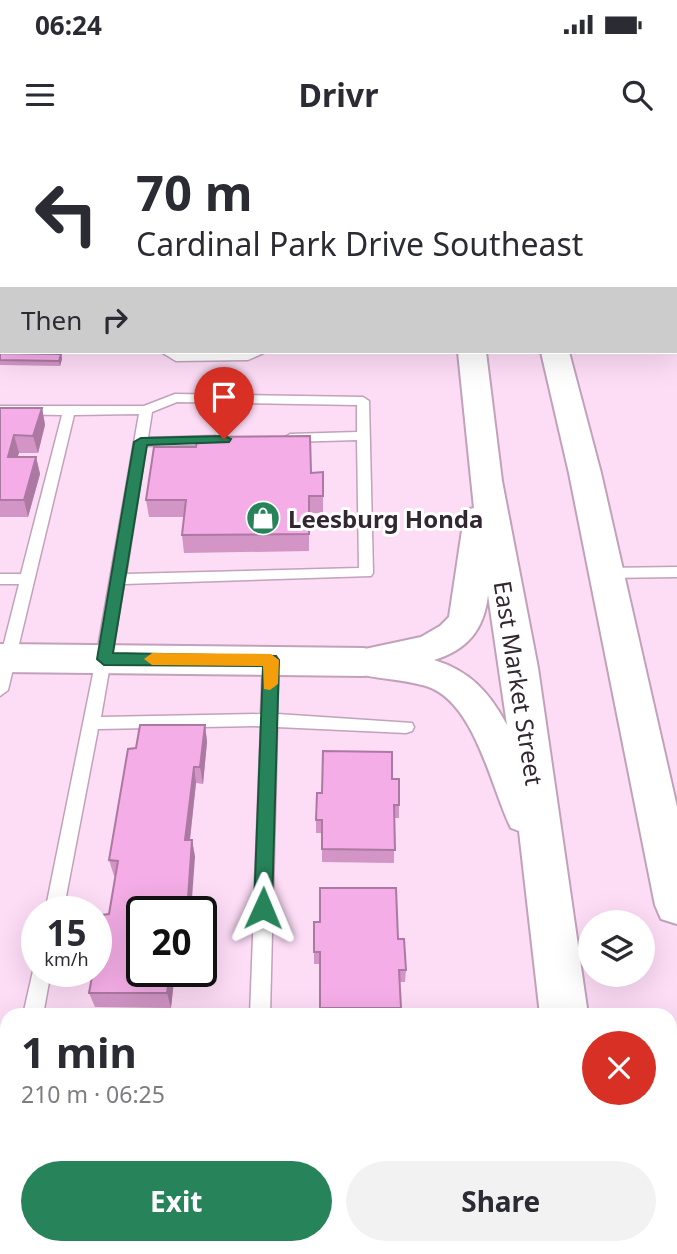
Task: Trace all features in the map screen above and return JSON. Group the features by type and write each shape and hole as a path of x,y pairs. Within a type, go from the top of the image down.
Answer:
{"main road":[{"name":"East Market Street","path":"472,354 486,481 519,668 563,1008"},
{"path":"555,354 585,473 677,905"},
{"path":"579,354 578,383 585,473"},
{"path":"364,662 438,646 451,639 464,626 468,615 486,481"},
{"path":"3,669 104,659 271,660 364,662 444,678 474,702 484,719 544,860"}],"lane":[{"path":"171,354 176,357 254,354"},
{"path":"0,410 146,410 175,398 363,401 366,573 118,579"},
{"path":"57,896 104,659 146,410"},
{"path":"3,669 69,411"},
{"path":"280,438 363,436"},
{"path":"141,442 224,439"},
{"path":"606,573 677,572"},
{"path":"0,579 27,579"},
{"path":"260,1008 271,660"},
{"path":"92,723 268,720 406,727"},
{"path":"34,1008 39,987"}],"building":[{"path":"0,354 61,354 59,361 0,360"},
{"path":"0,408 42,408 33,436 14,435 8,457 36,457 24,500 0,500"},
{"path":"310,436 311,473 323,472 323,496 309,496 309,534 182,535 186,500 146,500 154,447 196,447 197,437"},
{"path":"140,725 205,725 200,767 194,767 185,840 192,840 188,896 126,896 126,987 168,987 167,993 89,993 90,987 112,987 112,896 118,861 109,860 128,749 136,748"},
{"path":"323,751 392,752 392,779 399,779 399,805 394,805 395,850 322,849 322,820 316,820 317,793 322,793"},
{"path":"320,888 396,888 398,939 404,939 406,970 399,970 401,1008 320,1008 320,952 314,952 314,922 320,922"}],"slow traffic":[{"path":"152,659 271,660 270,684"}],"place":[{"name":"Leesburg Honda","path":"263,518"}],"route":[{"path":"224,439 141,442 104,659 271,660 263,908"}]}
